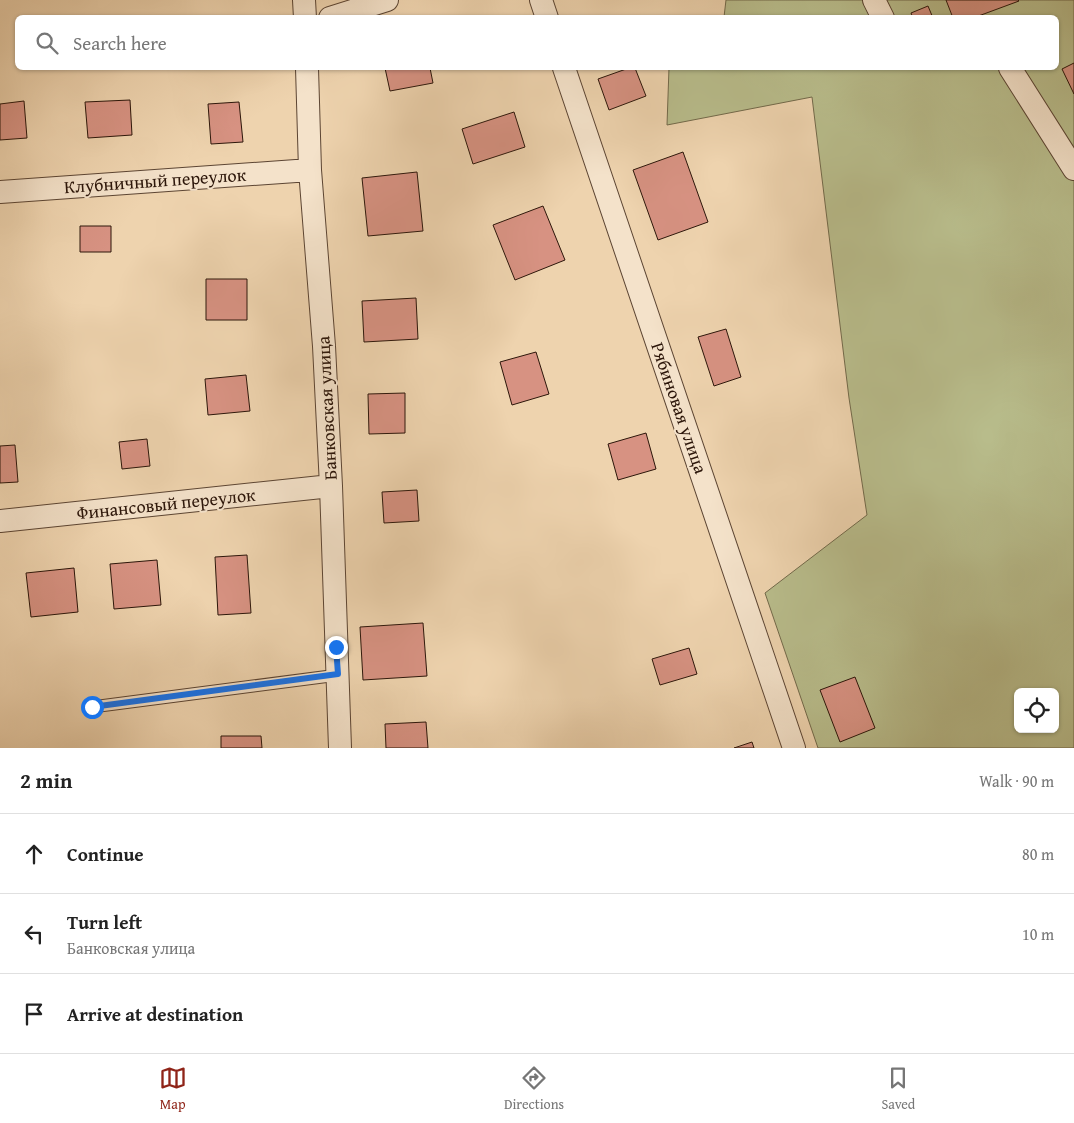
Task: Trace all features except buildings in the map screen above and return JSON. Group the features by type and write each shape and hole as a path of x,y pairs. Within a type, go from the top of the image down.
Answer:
{"street":[{"path":"304,0 305,15"},
{"path":"340,15 387,0"},
{"path":"541,0 546,15"},
{"path":"874,0 882,15"},
{"name":"Банковская улица","path":"307,70 310,170 324,346 331,486 340,748"},
{"name":"Рябиновая улица","path":"565,70 794,748"},
{"path":"1011,70 1074,168"},
{"name":"Клубничный переулок","path":"0,192 310,170"},
{"name":"Финансовый переулок","path":"0,521 331,486"}],"lane":[{"path":"92,707 338,674"}],"green space":[{"path":"726,0 1074,0 1074,748 818,748 765,593 867,515 849,398 812,97 667,125 669,70 1059,70 1059,15 724,15"}],"route":[{"path":"92,707 338,674 336,647"}]}
